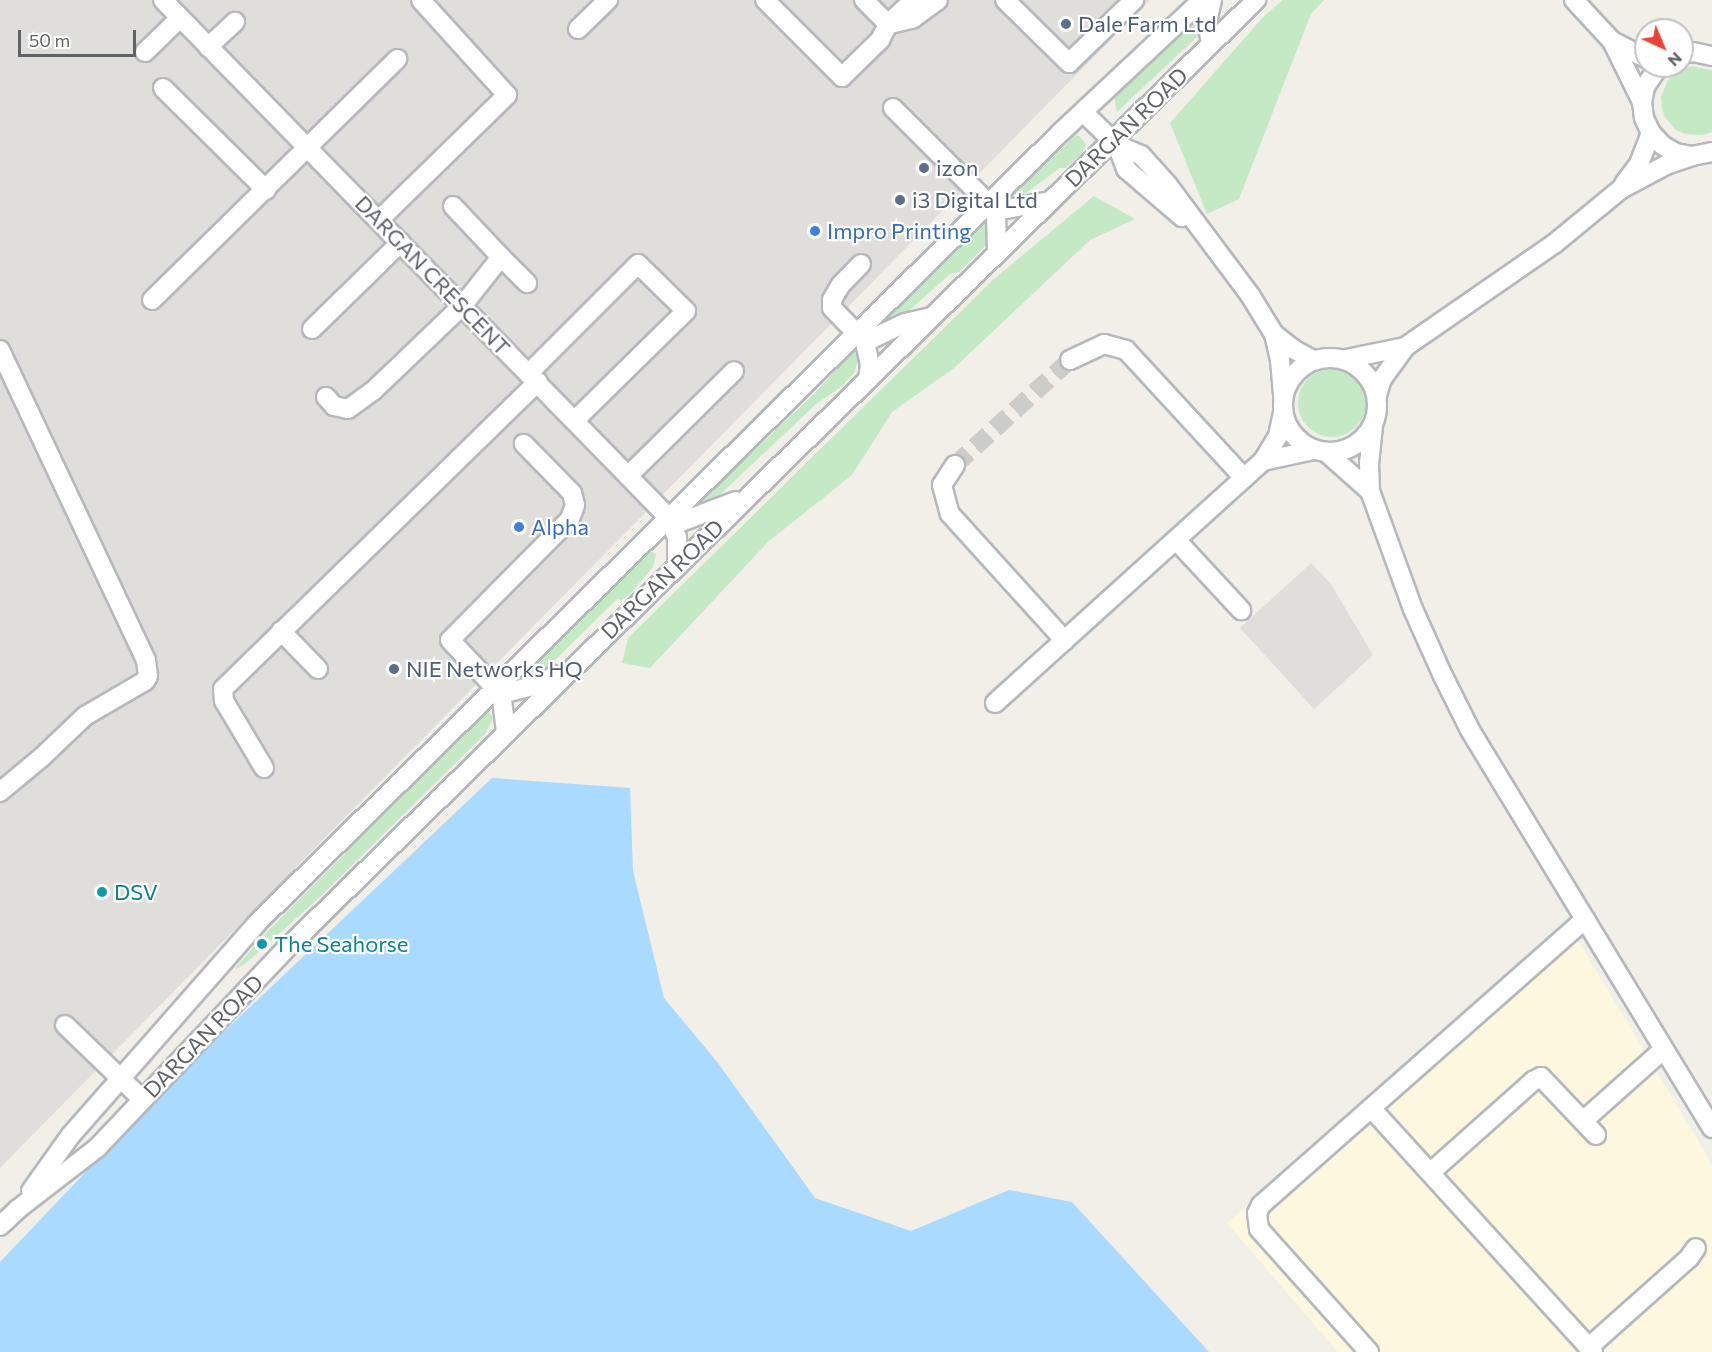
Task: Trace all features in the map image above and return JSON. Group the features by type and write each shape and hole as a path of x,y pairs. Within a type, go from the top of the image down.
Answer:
{"street":[{"name":"DARGAN CRESCENT","path":"163,0 463,305 671,521"},
{"path":"380,220 507,95 421,0"},
{"path":"578,29 608,0"},
{"path":"765,0 842,77 880,40 888,24 914,0"},
{"path":"864,0 888,24"},
{"path":"888,24 912,19 938,0"},
{"path":"1005,0 1069,63 1134,0"},
{"name":"DARGAN ROAD","path":"18,1209 71,1135 256,922 861,338 992,208 1083,112 1202,0"},
{"path":"1211,44 1207,22 1212,0"},
{"name":"DARGAN ROAD","path":"0,1226 18,1209 98,1148 287,948 677,564 1050,201 1114,142 1256,0"},
{"path":"1574,0 1612,41 1642,102"},
{"path":"145,52 180,18"},
{"path":"208,47 235,22"},
{"path":"1612,41 1634,52"},
{"path":"1694,52 1712,56"},
{"path":"152,300 397,59"},
{"path":"1651,78 1645,87 1642,102 1644,118 1651,133 1662,145 1676,153 1706,154"},
{"path":"163,88 266,190"},
{"path":"893,108 992,208 997,253"},
{"path":"1083,112 1114,142 1126,169 1201,232 1224,259 1274,334 1293,349 1313,360"},
{"path":"1621,189 1639,164 1651,133"},
{"path":"1706,154 1666,165 1621,189 1554,244 1405,347 1382,379 1377,395 1378,411 1373,426 1369,464 1370,491 1413,609 1470,730 1712,1128"},
{"path":"992,208 1050,201"},
{"path":"453,206 527,283"},
{"path":"312,329 401,242"},
{"path":"326,397 334,406 348,409 373,391 463,305 501,257"},
{"path":"264,768 222,694 226,685 533,378 638,264 686,311 574,420"},
{"path":"861,264 840,286 832,300 832,308 861,338 870,365 868,380"},
{"path":"861,338 933,316"},
{"path":"1274,334 1280,360 1283,404 1293,435 1320,451 1370,491"},
{"path":"1070,360 1104,344 1126,350 1244,478"},
{"path":"995,703 1263,460 1278,436 1289,381 1299,368 1313,360 1330,357 1346,359 1405,347"},
{"path":"0,350 146,660 148,676 145,681 85,716 42,757 0,792"},
{"path":"1346,359 1366,373 1377,395"},
{"path":"628,476 734,371"},
{"path":"1263,460 1320,451 1340,451 1354,446 1373,426"},
{"path":"506,732 498,690 450,640 570,519 575,505 568,488 524,444"},
{"path":"955,465 942,485 950,514 1065,641"},
{"path":"677,564 677,537 671,521 747,497"},
{"path":"1176,540 1241,610"},
{"path":"281,631 318,669"},
{"path":"498,690 538,685 574,665"},
{"path":"1369,1352 1259,1229 1256,1219 1261,1205 1585,919"},
{"path":"65,1025 143,1100"},
{"path":"1577,1114 1664,1049"},
{"path":"1431,1172 1536,1078 1541,1077 1546,1081 1596,1135"},
{"path":"1371,1108 1591,1350 1689,1258 1696,1248"}],"shaded area":[{"path":"0,0 1150,0 0,1168"},
{"path":"1311,563 1331,584 1373,655 1314,709 1240,628"},
{"path":"1567,922 1712,1164 1712,1352 1338,1352 1227,1223"}],"green space":[{"path":"1283,0 1324,0 1311,14 1239,199 1207,214 1170,123 1264,16"},
{"path":"1195,19 1201,33 1117,112 1114,97"},
{"path":"1694,67 1712,70 1712,132 1703,135 1685,134 1676,130 1664,116 1661,97 1670,78 1694,78"},
{"path":"1077,134 1086,144 1082,153 1066,168 1060,168 1026,193 1009,199"},
{"path":"1094,196 1135,219 1090,240 954,368 892,412 852,475 769,541 650,668 622,663 628,638 994,279"},
{"path":"989,220 990,241 959,272 950,274 895,323 878,327"},
{"path":"854,350 860,354 854,373 842,386 816,404 711,503 705,507 699,503 813,395"},
{"path":"1339,369 1351,375 1360,384 1366,396 1364,416 1356,427 1339,437 1325,437 1308,427 1300,416 1298,396 1308,379 1319,371"},
{"path":"650,551 656,554 653,567 632,592 622,600 617,599 531,684 521,681"},
{"path":"488,710 493,718 485,734 319,898 245,964 234,970 261,938"}],"water":[{"path":"492,778 630,788 633,871 664,998 718,1063 815,1198 911,1231 1009,1190 1072,1202 1209,1352 0,1352 0,1262 176,1077"}],"tunnel":[{"path":"955,465 1070,360"}],"place":[{"name":"Dale Farm Ltd","path":"1066,24"},
{"name":"izon","path":"924,168"},
{"name":"i3 Digital Ltd","path":"900,200"},
{"name":"Impro Printing","path":"815,231"},
{"name":"Alpha","path":"519,527"},
{"name":"NIE Networks HQ","path":"394,669"},
{"name":"DSV","path":"102,892"},
{"name":"The Seahorse","path":"262,944"}]}
